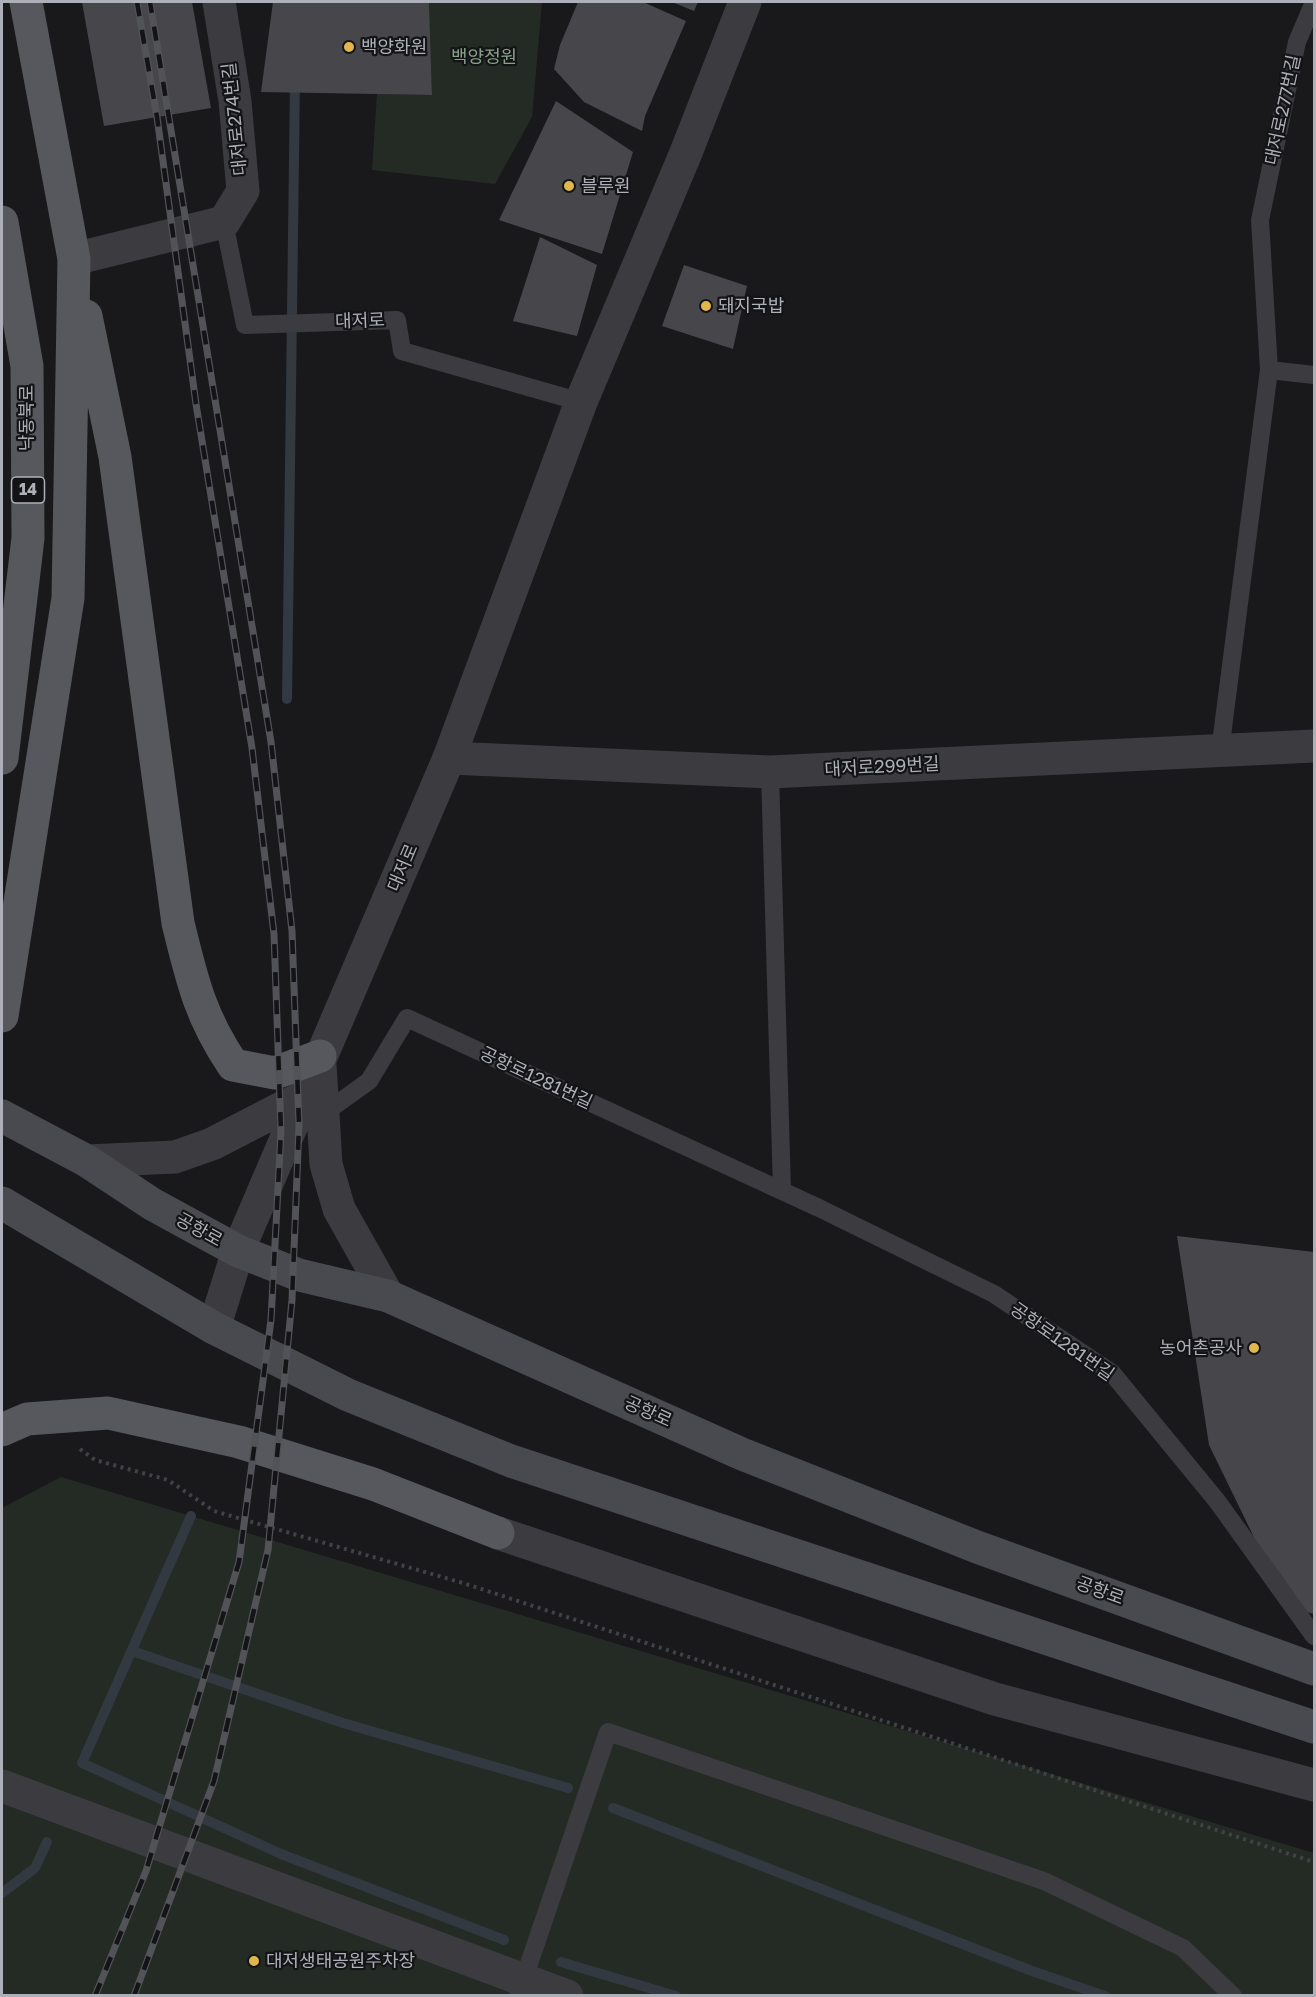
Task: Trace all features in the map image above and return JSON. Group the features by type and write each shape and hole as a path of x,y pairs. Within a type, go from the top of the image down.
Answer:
{"main road":[{"path":"26,2 74,259 115,457 178,923 197,999 212,1034 233,1065 275,1073 320,1056"},
{"name":"낙동북로","path":"2,222 27,366 28,538 2,758"},
{"path":"2,1016 68,598 74,259"},
{"name":"공항로","path":"2,1116 87,1161 152,1204 238,1251 299,1275 388,1296 753,1459 977,1547 1314,1669"},
{"path":"2,1203 214,1328 348,1395 511,1461 1314,1727"},
{"path":"2,1430 27,1419 108,1413 239,1442 373,1484 498,1533"}],"street":[{"name":"대저로274번길","path":"219,2 235,101 243,191 224,222"},
{"name":"대저로","path":"320,1056 449,758 581,402 685,155 745,2"},
{"path":"74,259 224,222"},
{"name":"대저로299번길","path":"449,758 770,772 1314,746"},
{"path":"214,1328 238,1251 313,1105 320,1056"},
{"path":"87,1161 175,1157 313,1105"},
{"path":"313,1105 339,1209 388,1296"},
{"path":"498,1533 995,1699 1314,1785"},
{"path":"2,1786 520,1987 567,1995"}],"lane":[{"name":"대저로277번길","path":"1221,751 1269,370 1260,220 1297,42 1314,2"},
{"name":"대저로","path":"224,222 245,325 398,320 402,351 581,402"},
{"path":"1269,370 1314,375"},
{"path":"770,772 782,1191"},
{"name":"공항로1281번길","path":"313,1105 369,1081 407,1018 782,1191 994,1294 1112,1373 1217,1501 1314,1636"},
{"path":"520,1987 608,1732 1044,1881 1183,1948 1233,1995"}],"path":[{"path":"76,1447 95,1460 168,1480 214,1511 463,1583 1314,1862"}],"green space":[{"name":"백양정원","path":"429,2 542,2 532,117 495,184 372,170 377,94 432,95"},
{"path":"61,1477 1314,1853 1314,1995 2,1996 2,1508"}],"building":[{"path":"82,2 192,2 211,108 104,126"},
{"name":"백양화원","path":"273,2 429,2 432,95 261,92"},
{"path":"578,2 643,2 686,21 645,116 642,131 584,102 554,69 560,45"},
{"path":"672,2 698,2 694,11"},
{"name":"블루원","path":"556,101 633,152 602,254 499,220"},
{"path":"540,237 597,265 577,336 513,321"},
{"name":"돼지국밥","path":"684,265 747,286 733,349 662,326"},
{"name":"농어촌공사","path":"1177,1236 1314,1252 1314,1614 1288,1607 1209,1445"}],"waterway":[{"path":"287,699 295,80"},
{"path":"191,1516 82,1763 281,1854 504,1940"},
{"path":"132,1651 343,1723 568,1788"},
{"path":"613,1808 1032,1971 1105,1996"},
{"path":"2,1893 35,1868 47,1842"},
{"path":"561,1962 676,1996"}],"railway":[{"path":"95,1996 146,1871 239,1562 271,1320 281,1131 274,934 252,748 196,404 157,117 137,2"},
{"path":"134,1996 214,1781 268,1550 292,1300 299,1125 292,931 271,742 150,2"}],"place":[{"name":"백양화원","path":"349,47"},
{"name":"블루원","path":"569,186"},
{"name":"돼지국밥","path":"706,306"},
{"name":"농어촌공사","path":"1254,1348"},
{"name":"대저생태공원주차장","path":"254,1961"}]}
